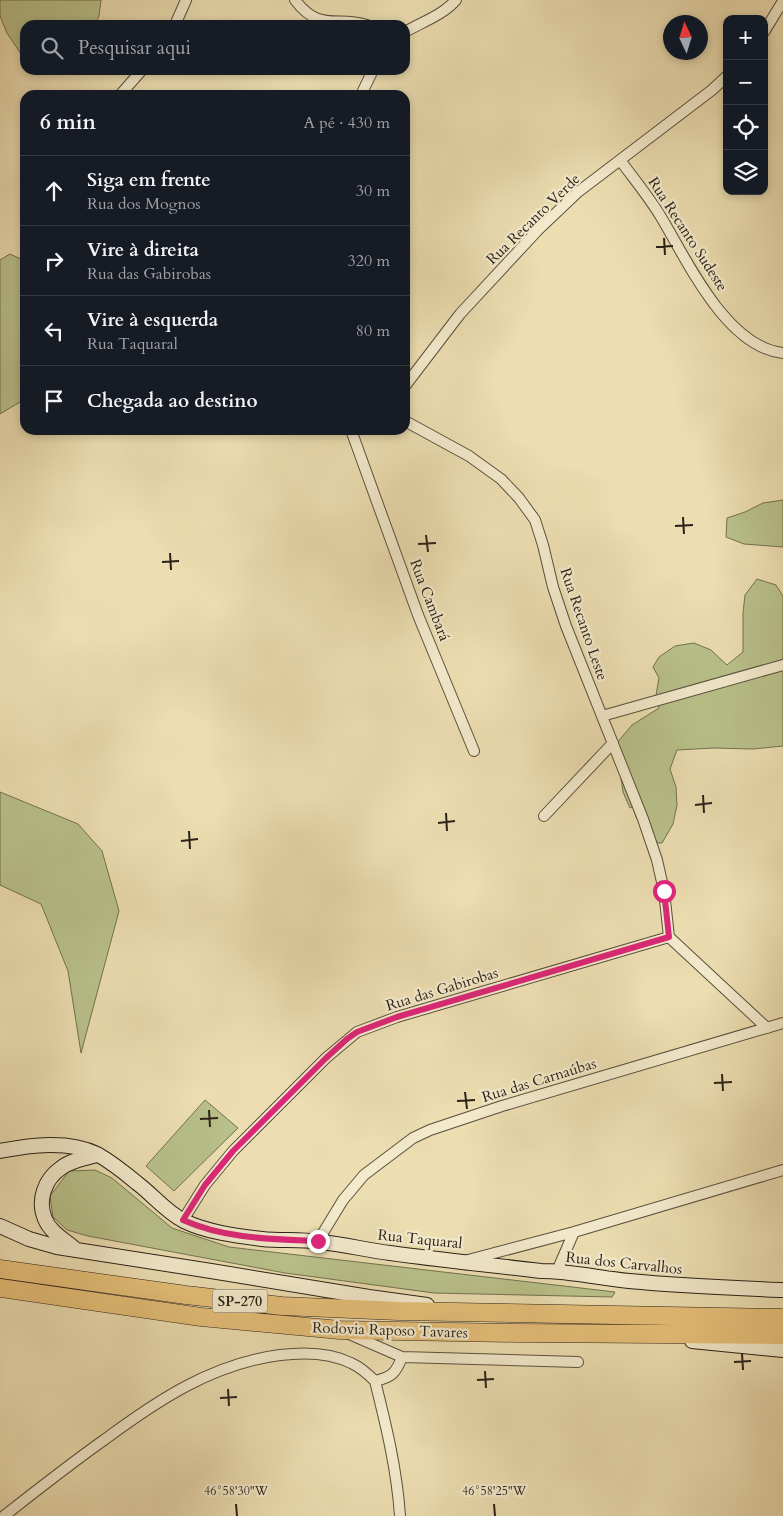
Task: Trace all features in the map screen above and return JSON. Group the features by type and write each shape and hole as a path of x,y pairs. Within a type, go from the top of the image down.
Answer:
{"highway":[{"name":"Rodovia Raposo Tavares","path":"0,1269 186,1295 282,1306 398,1311 783,1318"},
{"name":"Rodovia Raposo Tavares","path":"0,1288 201,1317 340,1330 641,1335 783,1335"}],"main road":[{"name":"Rua Taquaral","path":"0,1151 37,1145 59,1145 97,1154 133,1179 156,1201 183,1220 200,1228 262,1239 318,1241 389,1253 462,1262"},
{"path":"77,1250 55,1233 45,1220 42,1200 45,1186 62,1167 97,1154"},
{"path":"0,1226 29,1239 57,1247 369,1297 482,1312"},
{"name":"Rua dos Carvalhos","path":"462,1262 541,1272 557,1271 635,1282 697,1287 783,1290"},
{"path":"641,1335 783,1350"}],"street":[{"path":"177,20 186,0"},
{"path":"295,0 308,15 320,20"},
{"path":"410,30 452,6 456,0"},
{"path":"768,25 783,1"},
{"path":"124,90 138,75"},
{"path":"363,90 371,75"},
{"name":"Rua Recanto Verde","path":"410,379 460,314 537,231 578,192 723,80"},
{"name":"Rua Recanto Sudeste","path":"620,160 660,215 698,281 731,325 753,342 765,348 783,352"},
{"name":"Rua Recanto Leste","path":"410,424 469,456 501,480 519,498 535,520 553,587 566,626 643,819 659,868 664,891 669,937"},
{"name":"Rua Cambará","path":"353,435 418,615 474,751"},
{"path":"602,716 783,665"},
{"path":"544,816 613,743"},
{"path":"669,937 767,1028"},
{"name":"Rua das Gabirobas","path":"183,1220 205,1185 233,1151 312,1072 357,1032 397,1017 669,937"},
{"name":"Rua das Carnaúbas","path":"318,1241 343,1200 364,1175 412,1138 430,1130 502,1106 783,1023"},
{"name":"Rua Taquaral","path":"462,1262 574,1232 783,1170"},
{"path":"557,1271 574,1232"},
{"path":"340,1330 402,1357 578,1362"},
{"path":"4,1516 144,1410 192,1382 229,1368 264,1358 314,1353 352,1363 375,1381 395,1474 400,1516"},
{"path":"375,1381 392,1374 398,1368 402,1357"}],"green space":[{"path":"0,0 101,0 97,20 20,20 20,52 7,33 0,16"},
{"path":"10,254 20,259 20,402 0,414 0,260"},
{"path":"783,500 783,547 744,544 726,537 727,518 763,503"},
{"path":"757,579 776,585 783,596 783,746 753,749 714,748 677,750 670,769 676,787 677,805 673,824 662,843 658,843 636,817 633,807 630,808 623,792 616,744 632,725 659,708 656,695 659,678 653,667 659,657 675,646 694,643 711,650 727,665 743,652 745,595"},
{"path":"0,792 78,824 102,851 119,911 81,1053 68,971 41,904 0,885"},
{"path":"205,1100 238,1128 174,1191 146,1166"},
{"path":"95,1170 112,1178 172,1228 229,1247 615,1292 612,1297 434,1293 285,1273 88,1236 67,1230 53,1217 50,1196 69,1171"}],"route":[{"path":"318,1241 262,1239 200,1228 183,1220 205,1185 233,1151 326,1058 357,1032 397,1017 669,937 664,891"}]}
